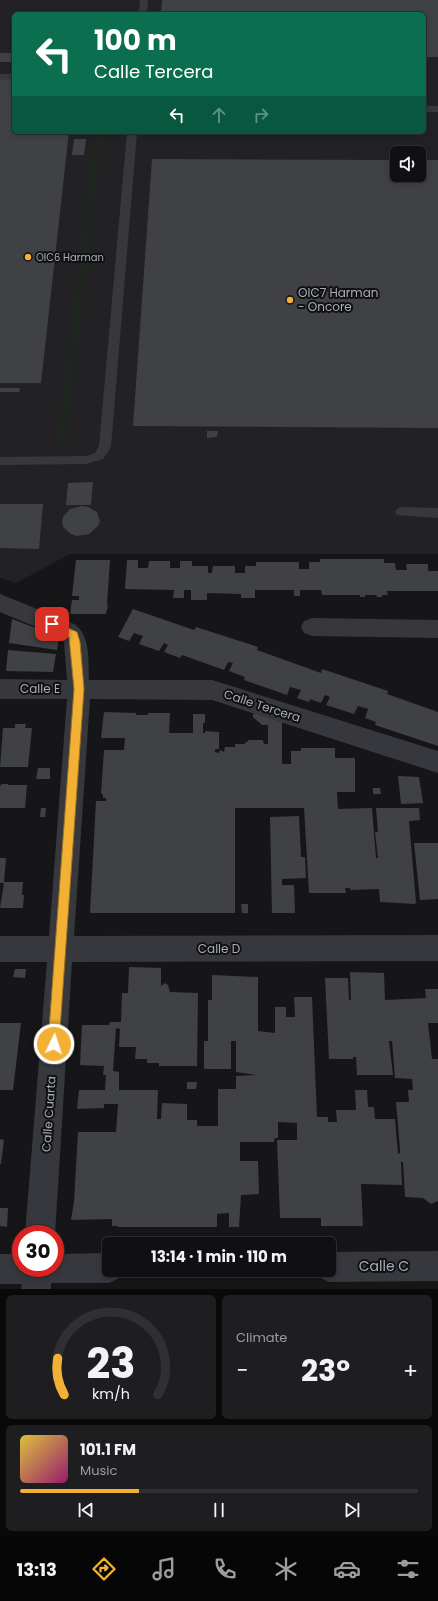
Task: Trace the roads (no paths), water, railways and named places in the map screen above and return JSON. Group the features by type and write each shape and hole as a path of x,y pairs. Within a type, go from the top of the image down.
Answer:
{"street":[{"name":"Calle Cuarta","path":"0,603 66,630 73,635 75,642 79,689 41,1225"},
{"path":"312,627 438,629"},
{"name":"Calle E","path":"0,689 79,689"},
{"name":"Calle Tercera","path":"79,689 212,690 438,762"},
{"name":"Calle D","path":"0,949 438,948"},
{"name":"Calle C","path":"336,1267 438,1266"},
{"path":"0,1268 12,1270"},
{"path":"64,1272 102,1269"}],"lane":[{"path":"143,12 144,0"},
{"path":"0,77 12,77"},
{"path":"426,109 438,109"},
{"path":"0,461 86,460 99,456 105,448 132,134"},
{"path":"401,512 438,513"}],"place":[{"name":"OIC6 Harman","path":"28,257"},
{"name":"OIC7 Harman - Oncore","path":"290,300"}]}
